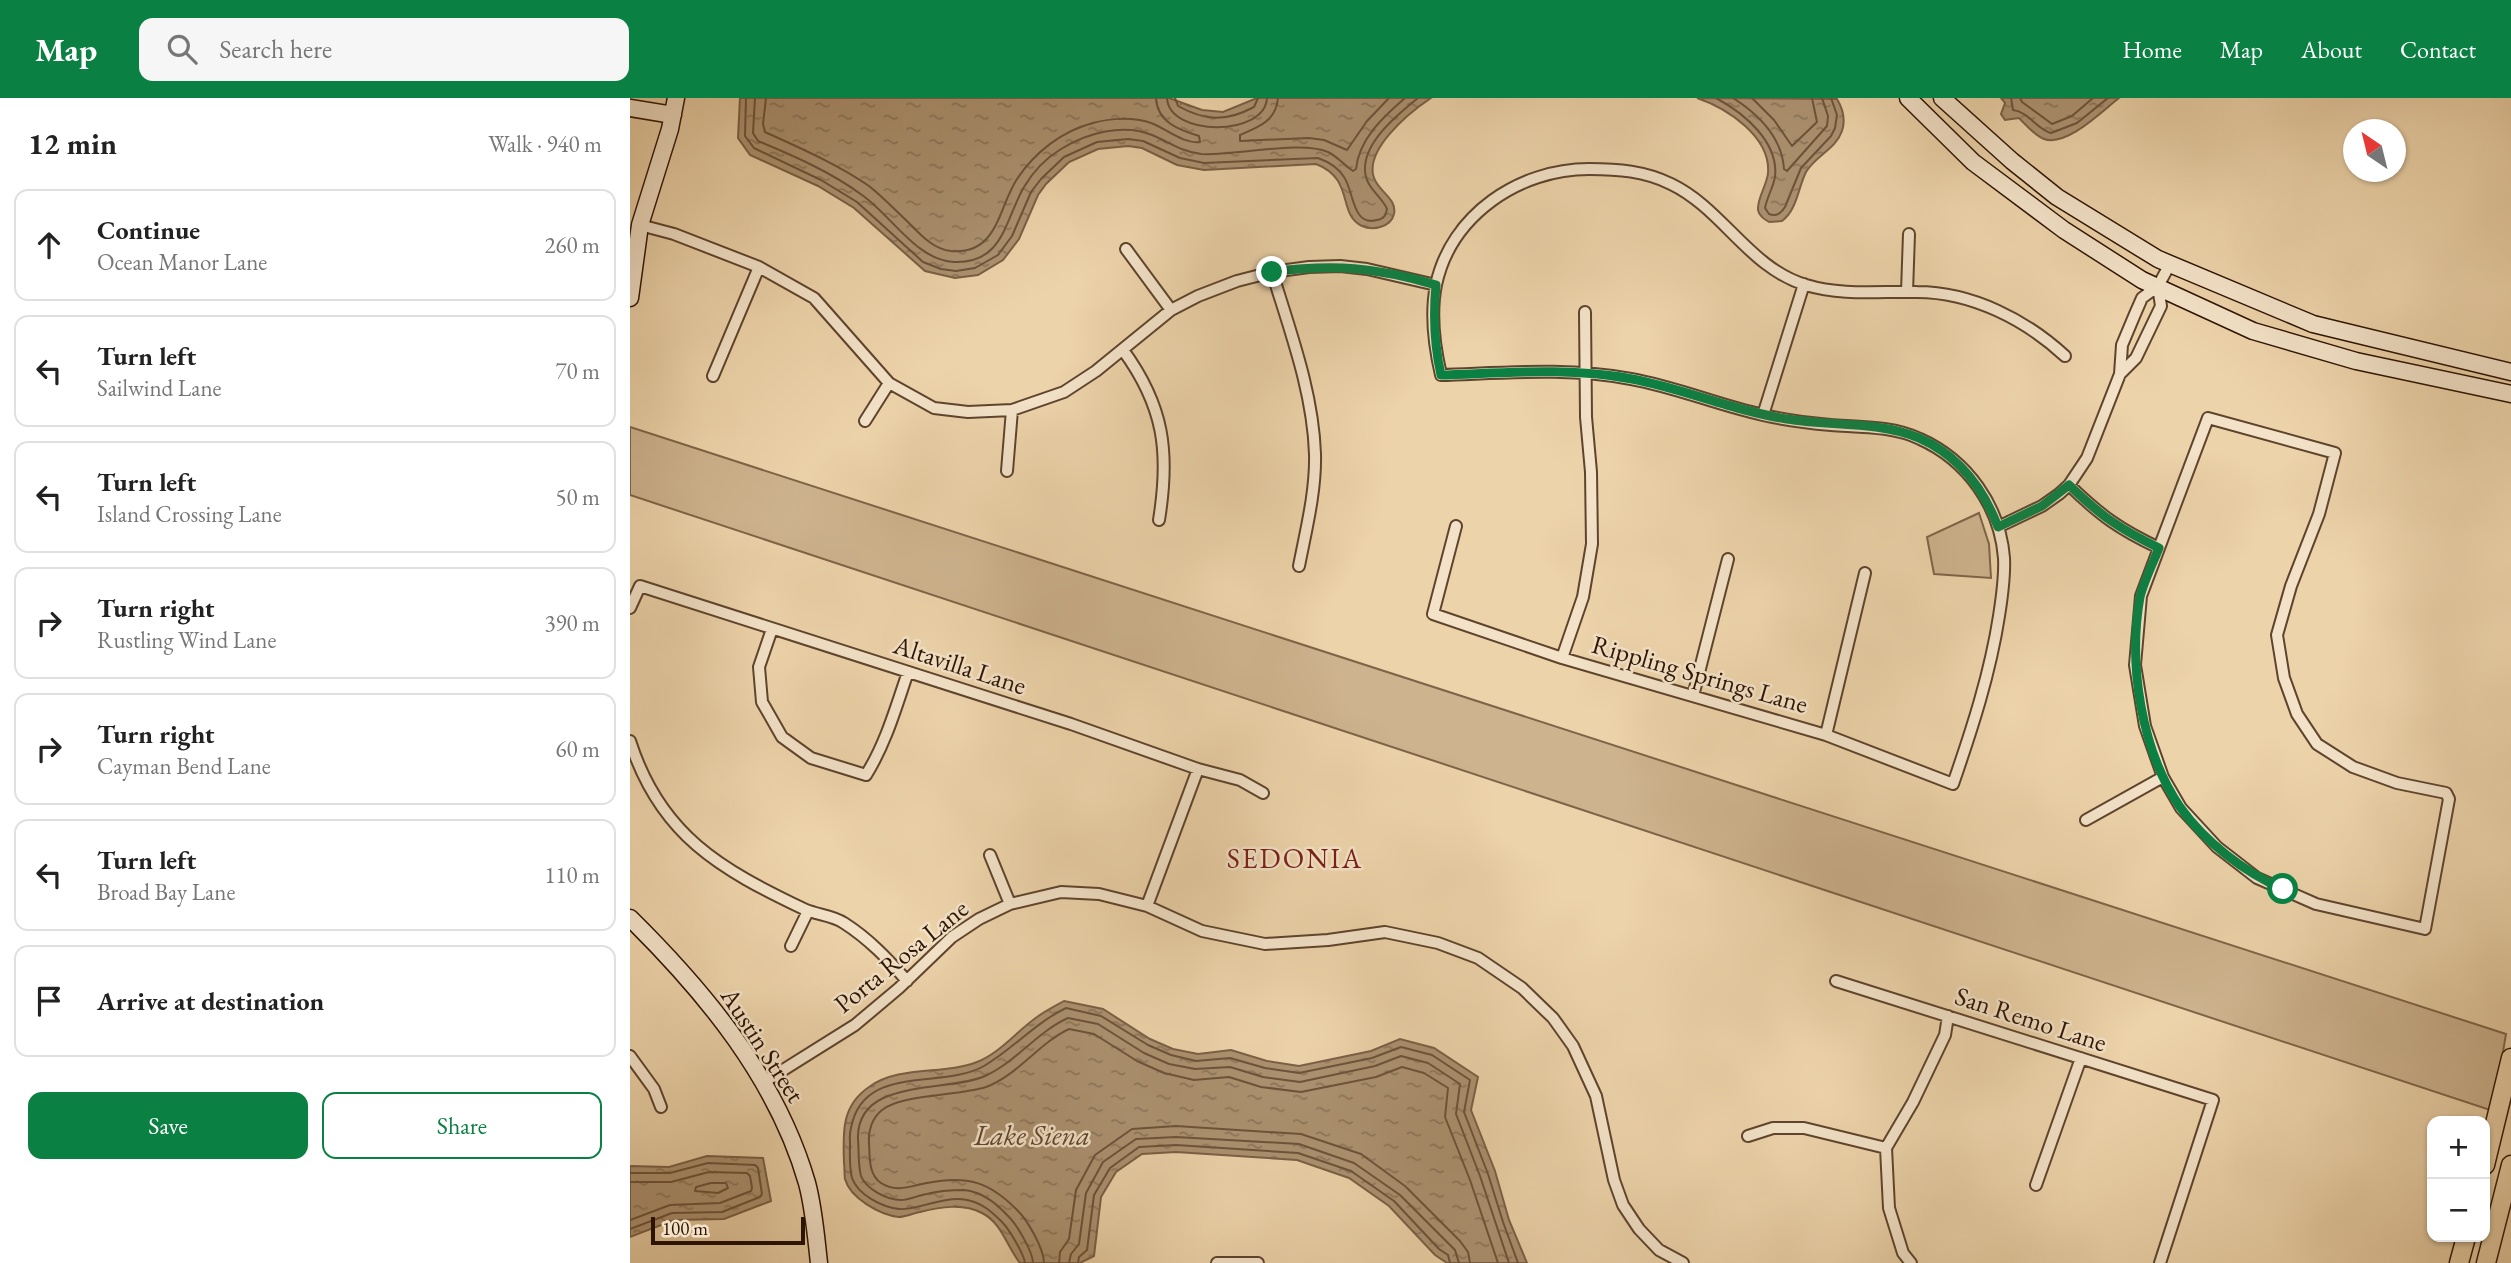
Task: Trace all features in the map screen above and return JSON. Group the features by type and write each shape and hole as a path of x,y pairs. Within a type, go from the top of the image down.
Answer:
{"main road":[{"path":"2490,1144 2511,1058"},
{"path":"2486,1263 2511,1165"},
{"path":"2459,1263 2465,1242"}],"street":[{"path":"630,298 640,225 676,98"},
{"path":"1908,98 1973,162 2054,223 2142,280 2253,331 2356,361 2511,394"},
{"path":"1942,98 2057,197 2158,259 2313,324 2511,372"},
{"path":"630,108 673,115"},
{"path":"2065,356 2048,340 1984,305 1942,294 1842,291 1804,284 1764,264 1708,210 1674,185 1636,172 1570,169 1545,174 1505,191 1468,223 1452,245 1436,285 1433,315 1434,343 1441,375 1563,371 1585,373 1662,385 1763,415 1831,425 1862,426 1920,438 1954,460 1970,475 1983,494 1998,527 2042,506 2069,485 2087,458 2120,374 2122,345 2135,314 2142,298 2158,286 2170,264"},
{"path":"640,225 674,234 759,267 814,298 889,383 934,408 968,412 1012,410 1063,392 1096,371 1171,310 1224,286 1272,272 1340,266 1367,269 1436,285"},
{"path":"1907,292 1909,234"},
{"path":"1126,249 1171,310"},
{"path":"713,376 759,267"},
{"path":"1272,272 1300,364 1315,456 1308,520 1299,566"},
{"path":"1763,415 1804,284"},
{"path":"2120,374 2136,358 2161,306 2158,286"},
{"path":"1562,658 1583,597 1592,544 1585,312"},
{"path":"1123,350 1141,376 1154,402 1160,429 1165,460 1159,520"},
{"path":"2446,379 2452,359"},
{"path":"865,421 889,383"},
{"path":"1007,471 1012,410"},
{"path":"2208,418 2335,453 2319,514 2291,586 2277,635 2284,678 2297,714 2317,744 2353,767 2397,783 2446,793 2449,799 2425,929 2316,904 2258,878 2217,847 2181,808 2163,777 2145,726 2135,665 2141,596 2208,418"},
{"path":"2069,485 2096,512 2114,525 2159,548"},
{"name":"Rippling Springs Lane","path":"1456,526 1433,614 1562,658 1826,735 1953,784 1978,713 1997,626 2004,559 1998,527"},
{"path":"1693,696 1728,559"},
{"path":"1826,735 1865,573"},
{"name":"Altavilla Lane","path":"630,608 640,586 1071,723 1198,769 1240,780 1263,793"},
{"path":"772,629 759,667 762,702 782,737 811,758 866,775 883,743 908,672"},
{"path":"630,741 642,774 658,804 679,830 706,855 738,876 808,911 841,921 865,937 906,981"},
{"path":"1147,905 1198,769"},
{"path":"2085,820 2163,777"},
{"path":"990,855 1010,904"},
{"name":"Porta Rosa Lane","path":"764,1082 855,1025 952,937 979,919 1010,904 1061,892 1099,894 1147,905 1202,931 1265,944 1328,940 1385,932 1438,943 1478,958 1508,977 1553,1018 1573,1046 1596,1096 1614,1180 1623,1205 1639,1229 1665,1259 1683,1263"},
{"path":"791,946 808,911"},
{"name":"Austin Street","path":"630,918 662,949 699,993 764,1082 790,1133 808,1185 819,1263"},
{"name":"San Remo Lane","path":"1836,981 2213,1100 2160,1263"},
{"path":"1911,1263 1903,1253 1889,1208 1886,1148 1913,1102 1944,1035 1948,1016"},
{"path":"630,1056 654,1089 661,1107"},
{"path":"2036,1185 2081,1058"},
{"path":"1748,1136 1773,1128 1804,1128 1886,1148"},
{"path":"1217,1263 1258,1263"}],"shaded area":[{"path":"630,427 2506,1034 2493,1111 630,495"},
{"path":"1979,513 1989,544 1991,578 1934,574 1927,537"}],"water":[{"path":"740,98 1169,98 1202,110 1223,112 1257,98 1431,98 1389,134 1374,159 1376,182 1394,209 1392,218 1381,227 1366,227 1354,221 1336,178 1316,164 1204,170 1177,165 1142,148 1128,146 1098,149 1069,162 1046,184 1038,195 1019,239 1003,260 978,275 955,278 925,271 854,208 818,186 750,155 738,138"},
{"path":"1697,98 1837,99 1843,114 1842,131 1835,143 1806,172 1794,205 1782,221 1769,222 1759,212 1758,205 1768,173 1767,160 1755,136 1721,109"},
{"path":"2001,98 2119,98 2073,133 2053,140 2037,135 2019,118 2005,120 2001,114 2005,103"},
{"name":"Lake Siena","path":"1064,1001 1103,1009 1150,1039 1173,1049 1198,1054 1231,1050 1267,1061 1299,1066 1371,1051 1400,1039 1434,1048 1478,1077 1471,1110 1495,1171 1509,1220 1527,1263 1447,1263 1435,1255 1389,1206 1349,1178 1297,1160 1176,1152 1142,1154 1116,1172 1101,1197 1094,1256 1080,1263 1020,1263 995,1223 975,1210 943,1207 899,1217 891,1216 875,1209 853,1193 845,1177 844,1131 849,1111 860,1094 881,1080 894,1076 977,1062 1001,1047 1040,1015"},
{"path":"707,1156 763,1158 771,1201 724,1219 674,1220 630,1237 630,1166 669,1167"}],"district":[{"name":"SEDONIA","path":"1295,858"}],"route":[{"path":"1272,272 1340,266 1388,273 1436,285 1434,343 1441,375 1563,371 1629,378 1763,415 1831,425 1862,426 1920,438 1938,448 1970,475 1993,512 1998,527 2042,506 2069,485 2096,512 2123,531 2159,548 2141,596 2135,665 2145,726 2163,777 2181,808 2217,847 2258,878 2283,889"}]}
